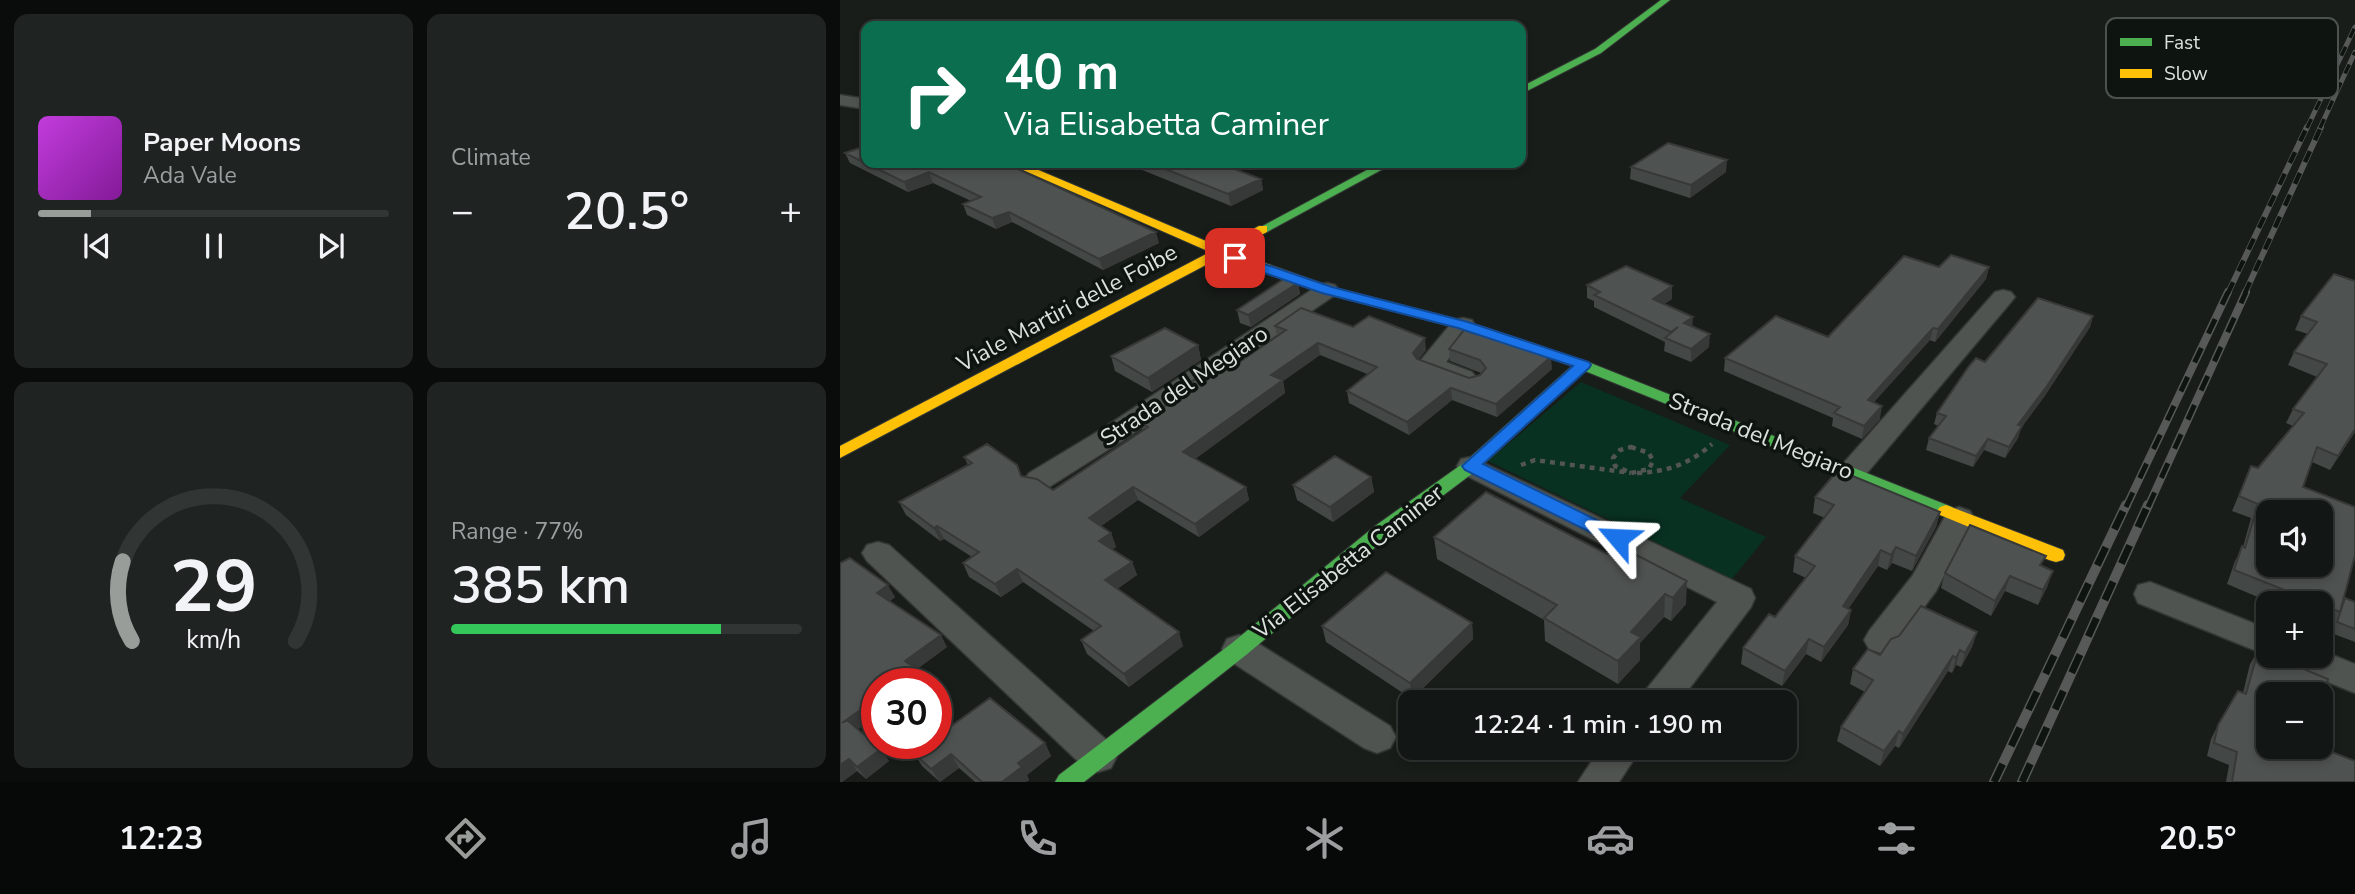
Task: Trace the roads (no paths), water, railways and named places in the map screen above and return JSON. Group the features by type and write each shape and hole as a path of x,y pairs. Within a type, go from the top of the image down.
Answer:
{"street":[{"path":"1526,89 1598,51 1666,0"},
{"path":"840,100 861,103"},
{"name":"Strada del Megiaro","path":"1024,168 1220,253 1327,290 1463,325 1583,365 2056,555"},
{"name":"Viale Martiri delle Foibe","path":"840,453 1379,168"},
{"name":"Strada del Megiaro","path":"1039,480 1112,436 1327,290"},
{"path":"1851,473 2003,297"},
{"path":"1463,325 1430,365 1471,380"},
{"name":"Via Elisabetta Caminer","path":"1067,782 1239,649 1382,531 1484,472 1583,365"},
{"path":"1484,472 1739,598 1667,690"},
{"path":"1881,640 1925,583 1959,518"},
{"path":"878,553 1098,756"},
{"path":"2150,594 2256,638"},
{"name":"Via Elisabetta Caminer","path":"1239,649 1377,737"},
{"path":"2329,668 2355,679"},
{"path":"1597,782 1613,760"}],"railway":[{"path":"2338,63 2355,27"},
{"path":"2338,89 2355,52"},
{"path":"2307,128 2321,98"},
{"path":"2320,128 2334,98"},
{"path":"2228,293 2307,127"},
{"path":"2245,293 2321,127"},
{"path":"2126,507 2228,292"},
{"path":"2148,507 2246,292"},
{"path":"1994,782 2126,505"},
{"path":"2022,782 2148,505"}]}
